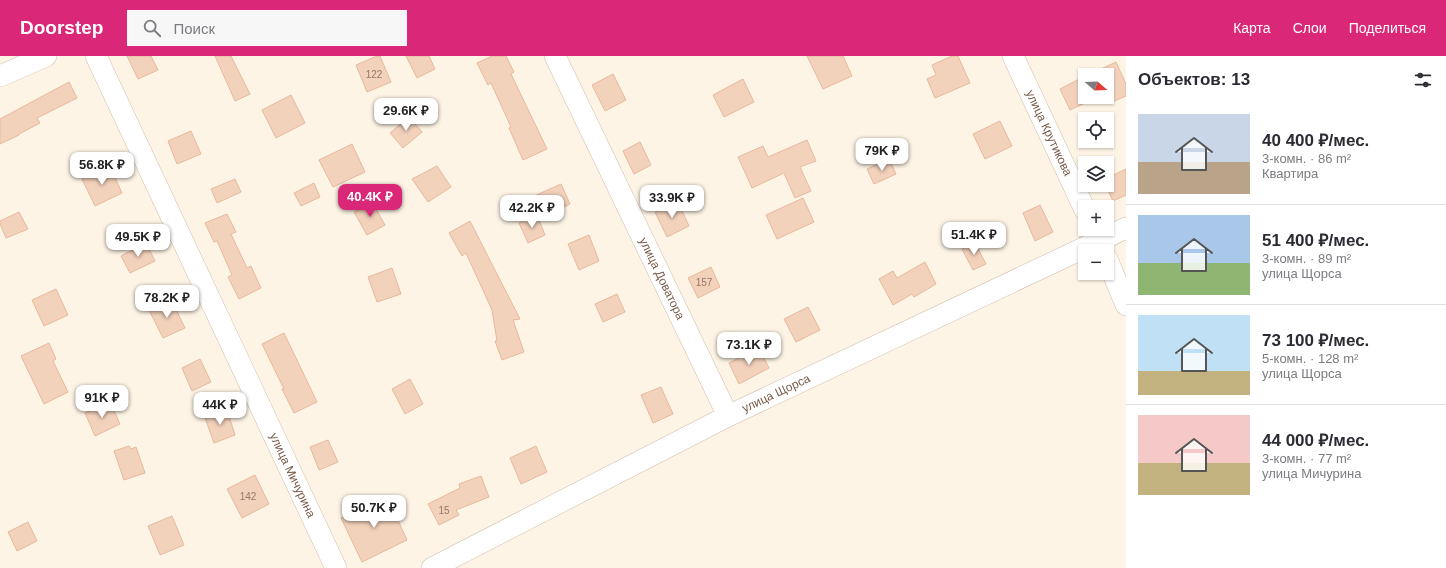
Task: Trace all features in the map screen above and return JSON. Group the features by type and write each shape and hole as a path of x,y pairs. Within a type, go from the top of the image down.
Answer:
{"street":[{"path":"0,76 46,56"},
{"name":"улица Мичурина","path":"96,56 336,568"},
{"name":"улица Доватора","path":"555,56 728,416"},
{"name":"улица Крутикова","path":"1013,56 1080,200"},
{"name":"улица Щорса","path":"1102,244 1126,228"},
{"name":"улица Щорса","path":"432,568 728,416 1078,256"},
{"path":"1114,276 1126,305"}],"building":[{"path":"127,56 151,56 158,70 138,79"},
{"path":"215,56 231,56 250,94 235,101"},
{"path":"380,56 391,82 367,92 356,65"},
{"path":"406,56 429,56 435,69 417,78"},
{"path":"492,56 506,56 514,72 511,74 547,149 523,160 509,128 511,127 491,83 488,85 477,63"},
{"path":"807,56 843,56 852,76 823,89"},
{"path":"952,56 958,56 970,83 935,98 927,79 936,75 932,65"},
{"path":"1116,62 1126,84 1126,96 1114,101 1114,68 1103,68"},
{"path":"613,74 626,100 605,111 592,85"},
{"path":"743,79 754,102 724,117 713,95"},
{"path":"1078,80 1078,104 1083,104 1070,110 1060,89"},
{"path":"69,82 77,98 37,118 40,123 0,144 0,119"},
{"path":"291,95 305,123 276,138 262,110"},
{"path":"409,117 422,132 403,148 390,133"},
{"path":"1000,121 1012,146 985,159 973,134"},
{"path":"191,131 201,154 177,164 168,141"},
{"path":"807,140 816,161 800,167 811,191 795,198 784,173 752,188 738,157 763,146 768,157"},
{"path":"640,142 651,165 634,174 623,151"},
{"path":"352,144 365,172 333,187 319,160"},
{"path":"889,159 896,174 874,184 867,169"},
{"path":"110,166 122,193 95,206 82,179"},
{"path":"437,166 451,187 428,202 412,179"},
{"path":"1126,169 1126,195 1114,201 1109,192 1114,192 1114,175"},
{"path":"235,179 241,192 217,203 211,189"},
{"path":"314,183 320,197 301,206 294,193"},
{"path":"561,184 570,204 543,217 534,196"},
{"path":"803,198 814,222 777,239 766,215"},
{"path":"372,202 385,225 367,235 354,212"},
{"path":"678,202 689,226 667,237 655,212"},
{"path":"1040,205 1053,232 1035,241 1023,213"},
{"path":"19,212 28,229 6,238 0,221"},
{"path":"227,214 236,232 231,234 247,268 251,266 261,288 239,299 228,277 232,275 217,241 214,242 205,223"},
{"path":"537,215 545,235 528,243 519,223"},
{"path":"470,221 520,319 513,320 524,352 502,360 495,341 497,341 492,310 466,253 462,256 449,233"},
{"path":"589,235 599,261 579,270 568,244"},
{"path":"146,243 155,261 130,273 121,256"},
{"path":"975,243 986,264 973,270 962,249"},
{"path":"925,262 936,284 914,297 912,294 893,305 879,279 893,271 897,278"},
{"path":"711,267 720,287 698,298 688,278"},
{"path":"392,268 401,294 377,302 368,277"},
{"path":"56,289 68,315 44,326 32,300"},
{"path":"617,294 625,312 603,322 595,304"},
{"path":"171,299 185,328 163,338 149,310"},
{"path":"808,307 820,330 796,342 784,319"},
{"path":"284,333 317,402 294,413 262,344"},
{"path":"49,343 56,359 53,361 68,392 44,404 21,356"},
{"path":"759,348 769,368 739,384 729,363"},
{"path":"200,359 211,382 192,391 182,368"},
{"path":"410,379 423,404 405,414 392,389"},
{"path":"661,387 673,414 653,423 641,395"},
{"path":"110,402 120,424 95,436 85,413"},
{"path":"227,410 235,435 214,443 205,418"},
{"path":"328,440 338,462 319,470 310,447"},
{"path":"129,446 131,449 136,447 145,473 124,480 114,451"},
{"path":"536,446 547,472 521,484 510,458"},
{"path":"255,475 269,504 242,518 227,489"},
{"path":"481,476 489,497 456,510 459,515 439,525 428,504 460,488 459,484"},
{"path":"387,496 407,540 362,562 341,518"},
{"path":"172,516 184,545 160,555 148,526"},
{"path":"28,522 37,541 17,551 8,532"}]}
